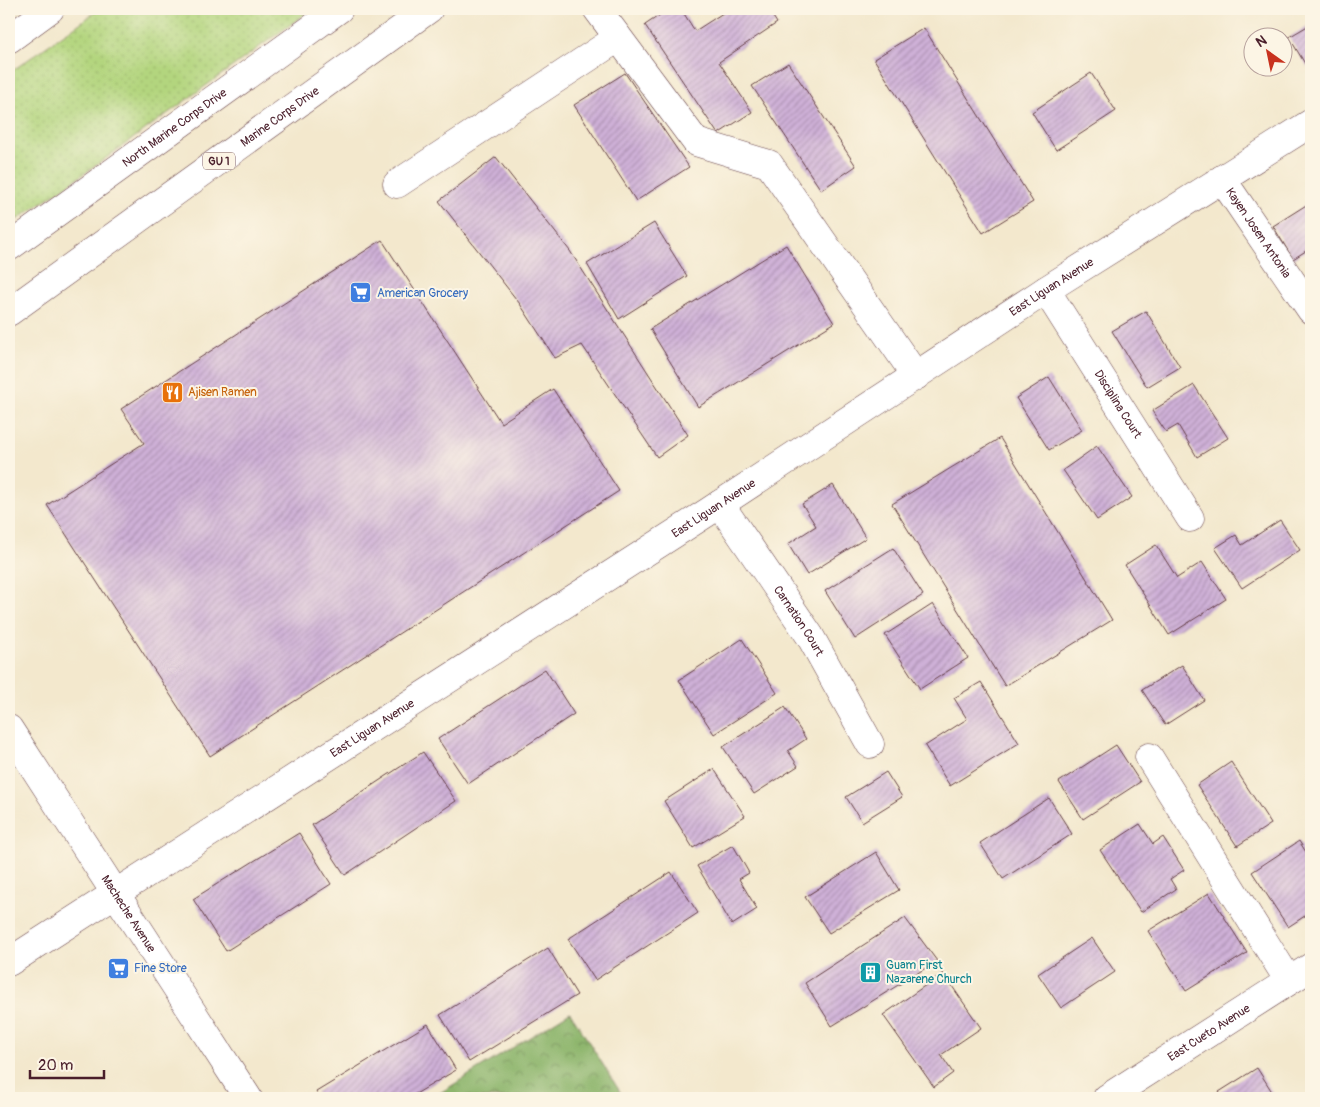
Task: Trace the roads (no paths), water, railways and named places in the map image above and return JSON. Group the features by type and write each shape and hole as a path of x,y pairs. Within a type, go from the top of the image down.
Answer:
{"street":[{"path":"9,39 50,9"},
{"name":"North Marine Corps Drive","path":"9,247 339,9"},
{"name":"Marine Corps Drive","path":"9,312 429,9"},
{"path":"596,9 696,142 769,164 916,376"},
{"path":"397,184 618,38"},
{"name":"East Liguan Avenue","path":"9,962 720,504 1046,290 1311,123"},
{"name":"Kayen Josen Antonia","path":"1222,179 1311,310"},
{"name":"Disciplina Court","path":"1046,290 1190,518"},
{"name":"Carnation Court","path":"720,504 810,636 870,744"},
{"name":"Macheche Avenue","path":"9,729 248,1098"},
{"path":"1149,757 1300,974"},
{"name":"East Cueto Avenue","path":"1107,1098 1300,974"}],"place":[{"name":"American Grocery","path":"361,293"},
{"name":"Ajisen Ramen","path":"172,392"},
{"name":"Fine Store","path":"118,968"},
{"name":"Guam First Nazarene Church","path":"870,972"}]}
